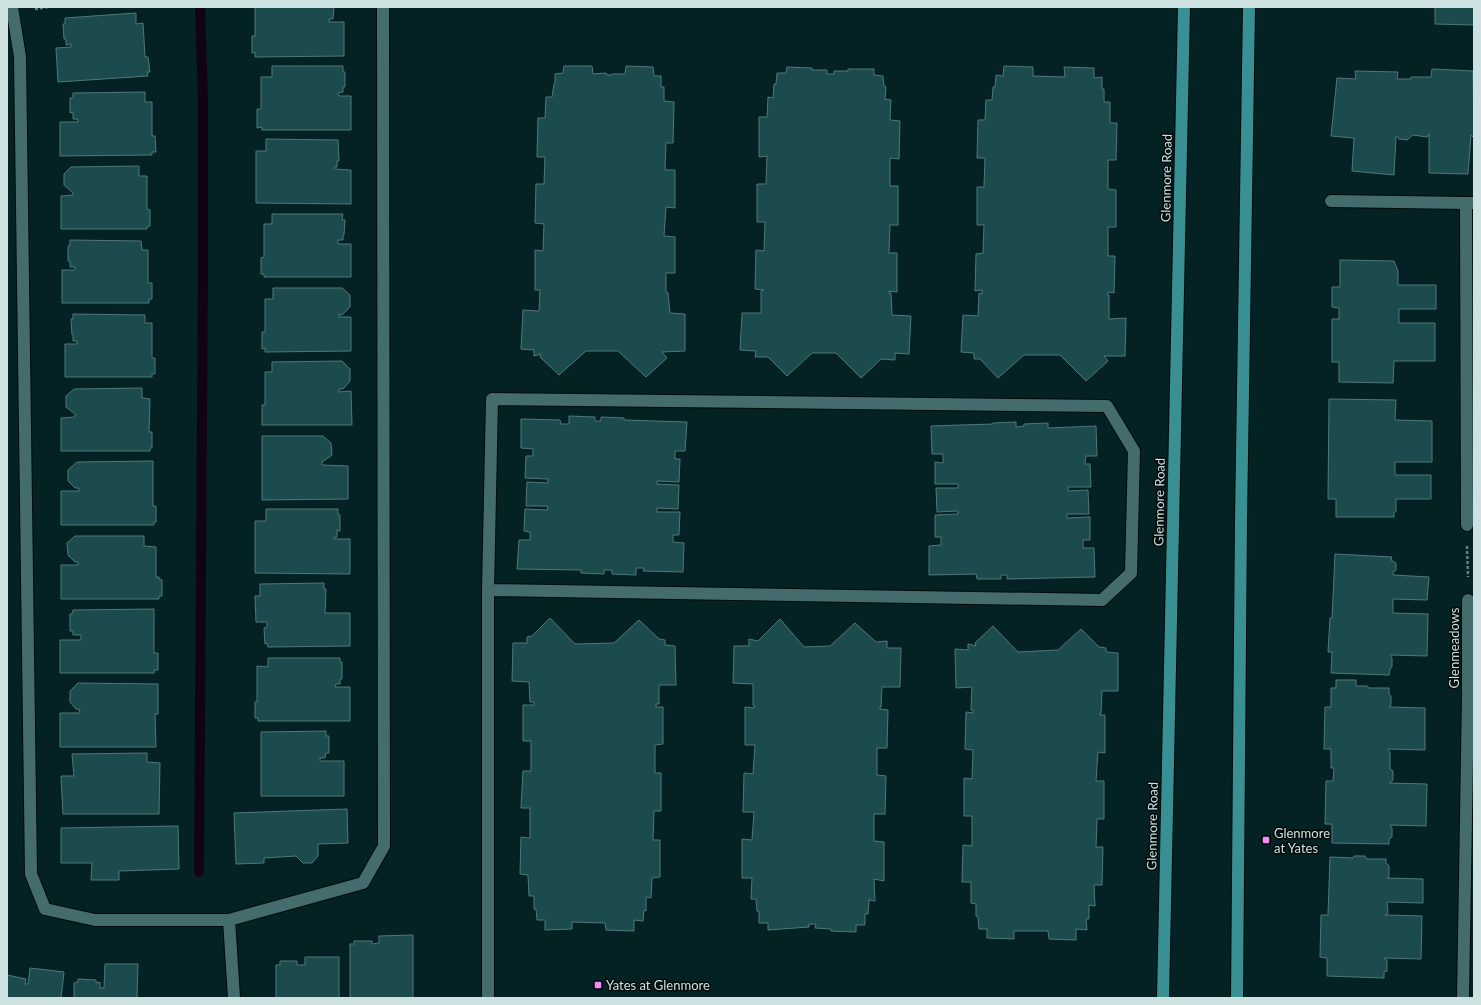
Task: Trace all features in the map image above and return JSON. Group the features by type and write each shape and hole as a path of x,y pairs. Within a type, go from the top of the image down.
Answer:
{"main road":[{"name":"Glenmore Road","path":"1163,998 1184,7"},
{"path":"1237,998 1241,527 1249,7"}],"street":[{"path":"12,7 20,57 31,874 45,909 95,920 228,920 363,883 384,846 383,7"},
{"path":"1331,201 1470,203 1470,402 1467,525"},
{"path":"488,590 1102,600 1131,573 1134,451 1107,406 492,398 488,590 488,998"},
{"name":"Glenmeadows","path":"1467,994 1471,696 1468,600"},
{"path":"228,920 234,998"}],"path":[{"path":"1467,525 1468,600"}],"building":[{"path":"255,7 334,7 333,19 329,19 329,22 344,22 344,56 255,57 255,52 252,53 252,36 255,36"},
{"path":"1435,7 1474,7 1474,25 1435,24"},
{"path":"136,13 136,24 143,23 145,57 148,57 150,72 147,72 148,76 58,82 56,48 71,47 71,44 66,45 66,39 64,39 63,24 65,24 65,18"},
{"path":"272,66 343,66 343,72 345,72 345,87 343,87 343,92 338,93 339,96 351,96 351,130 262,130 262,127 257,128 257,109 261,109 261,77 272,77"},
{"path":"564,66 592,66 593,74 606,73 607,75 625,74 626,66 653,67 654,76 661,76 661,87 664,87 664,101 674,102 673,143 666,143 665,170 675,170 675,208 666,207 664,236 675,237 675,273 666,273 666,292 668,293 670,313 685,314 685,351 662,352 667,358 646,377 618,351 586,351 559,375 540,357 541,354 534,356 534,350 521,349 523,310 539,311 540,290 535,290 535,250 543,251 544,224 535,223 536,184 544,184 545,157 537,157 538,118 545,118 546,97 552,97 555,84 555,74 563,73"},
{"path":"1004,66 1033,67 1033,76 1065,77 1064,67 1094,68 1094,78 1102,77 1104,102 1110,102 1110,123 1117,123 1116,160 1108,160 1108,189 1116,190 1116,227 1108,227 1108,256 1115,256 1114,293 1108,292 1108,295 1109,319 1126,318 1125,356 1104,356 1108,361 1086,381 1060,355 1024,355 998,378 980,359 974,359 974,353 961,352 963,315 978,316 979,293 982,294 982,290 975,291 976,254 983,253 984,225 977,225 977,187 984,187 985,158 977,158 978,120 985,120 986,100 992,100 996,75 1003,76"},
{"path":"787,67 827,70 827,74 834,74 834,71 848,71 848,69 874,69 874,75 883,76 884,86 886,87 885,99 891,100 890,120 900,121 899,159 890,158 890,186 898,186 898,225 890,225 889,253 897,253 897,292 889,291 889,293 891,293 892,315 911,316 909,354 895,353 895,360 881,359 861,378 836,353 812,353 787,376 768,357 755,357 756,351 740,350 742,313 761,313 761,291 764,290 755,289 756,250 764,251 765,222 757,222 757,184 766,184 767,156 759,157 759,117 767,117 768,97 773,98 774,84 776,84 777,73 786,73"},
{"path":"1432,69 1473,71 1474,138 1471,135 1468,174 1429,173 1429,134 1427,137 1413,135 1407,140 1399,139 1397,136 1396,137 1394,175 1352,171 1354,138 1331,136 1337,78 1356,79 1355,71 1398,72 1397,79 1411,79 1411,77 1431,77"},
{"path":"145,92 145,102 152,102 152,136 155,136 156,152 152,152 152,155 60,156 60,122 78,122 78,119 73,119 73,112 70,113 70,98 73,98 73,93"},
{"path":"266,139 338,140 339,161 337,161 337,167 334,167 334,169 351,170 351,204 256,203 256,151 266,151"},
{"path":"139,166 139,176 147,176 147,209 150,210 150,226 147,227 147,229 61,229 61,196 73,195 73,193 64,185 64,174 71,167"},
{"path":"272,214 343,214 342,220 345,220 344,235 343,240 338,240 338,244 351,244 351,277 264,277 264,274 261,274 261,258 264,257 264,224 272,224"},
{"path":"70,240 141,241 142,250 148,250 148,283 152,283 152,299 149,299 149,303 62,303 62,270 75,270 75,267 70,267 70,261 68,261 68,246 70,246"},
{"path":"1340,260 1394,261 1398,271 1398,285 1436,285 1436,309 1399,309 1399,323 1435,323 1435,361 1394,361 1393,383 1339,382 1339,362 1332,362 1332,319 1339,319 1339,308 1332,307 1332,287 1340,287"},
{"path":"273,288 342,288 350,295 350,307 342,315 339,314 339,317 351,317 351,351 265,352 265,348 262,349 262,332 265,332 265,299 273,299"},
{"path":"73,314 145,315 145,323 152,323 152,358 155,358 155,374 152,374 152,377 65,377 65,344 77,344 77,341 73,341 72,335 71,319 73,319"},
{"path":"342,361 350,369 350,381 343,389 339,389 339,392 351,391 352,425 262,425 262,405 265,405 265,372 272,372 272,362"},
{"path":"142,388 142,398 150,399 149,432 152,432 152,448 150,448 150,451 61,451 61,418 75,417 75,414 66,407 66,396 74,389"},
{"path":"1329,399 1396,400 1395,420 1432,421 1432,462 1395,462 1395,475 1431,475 1431,499 1396,499 1396,511 1394,513 1394,517 1336,517 1336,499 1328,499"},
{"path":"569,416 595,417 595,421 601,421 601,417 624,418 624,420 687,422 685,451 675,451 675,459 680,459 679,482 657,481 657,484 679,485 678,509 657,508 657,512 680,512 679,535 673,535 673,542 684,543 683,572 643,571 644,568 636,568 636,575 612,574 612,570 604,570 604,574 581,573 581,570 517,569 519,540 530,540 530,532 524,531 525,509 547,510 548,506 526,506 527,482 548,483 548,479 525,478 526,456 533,456 533,449 521,448 521,419 560,420 561,424 569,424"},
{"path":"1016,422 1016,427 1024,426 1024,424 1048,423 1048,428 1096,426 1097,456 1086,456 1085,464 1090,464 1091,487 1068,487 1068,491 1088,490 1089,514 1067,514 1067,518 1090,517 1090,540 1083,540 1083,548 1094,548 1095,577 1007,579 1007,575 1001,575 1001,579 977,579 976,574 929,575 929,546 941,545 941,537 935,537 935,515 958,514 958,511 937,512 936,488 958,488 958,484 935,484 935,462 943,463 943,454 932,454 931,426"},
{"path":"262,436 323,436 331,443 332,455 322,462 322,465 348,466 348,499 262,500"},
{"path":"153,461 153,506 156,506 156,522 154,522 154,525 61,525 61,491 79,491 79,488 75,488 68,481 68,470 77,462"},
{"path":"266,509 338,509 338,515 340,515 340,531 337,530 337,537 334,537 334,539 350,539 350,574 255,573 255,521 266,521"},
{"path":"75,536 144,536 144,546 156,547 156,577 159,577 159,579 162,580 162,596 159,596 159,599 61,599 61,565 78,565 78,562 75,562 68,555 67,543"},
{"path":"1335,554 1392,557 1391,560 1396,563 1396,570 1393,572 1393,575 1429,577 1427,600 1393,599 1393,613 1428,614 1427,656 1390,655 1392,658 1392,667 1389,675 1331,673 1332,652 1328,652 1330,618 1332,618"},
{"path":"324,583 324,589 326,589 325,613 350,613 350,646 268,647 267,643 265,644 264,628 267,627 267,622 256,622 255,596 260,596 260,584"},
{"path":"154,609 154,653 158,653 158,670 154,670 154,673 60,673 60,640 81,640 81,635 73,635 73,631 70,631 70,614 72,614 73,610"},
{"path":"550,618 575,644 614,643 639,620 659,639 665,640 665,645 675,646 676,685 659,685 659,704 656,704 656,707 663,707 663,744 655,745 655,773 661,773 661,811 654,811 653,840 660,840 660,877 652,878 651,898 646,897 646,911 644,910 643,921 634,920 634,931 606,930 605,923 572,922 572,929 545,930 545,920 537,920 536,909 534,909 534,896 529,896 528,875 520,874 521,837 530,838 530,808 521,808 523,771 531,771 531,741 523,741 523,705 534,705 534,702 530,702 529,682 512,681 513,643 527,643 527,637 532,636"},
{"path":"780,619 804,647 830,646 855,623 876,642 887,641 887,648 901,648 900,687 882,687 880,709 888,710 887,748 877,748 877,775 886,776 885,814 874,814 874,841 884,842 884,881 874,879 875,901 869,900 868,914 865,914 865,925 856,925 856,932 831,931 831,929 815,928 816,924 809,924 809,927 768,930 768,923 759,923 759,911 757,911 756,899 751,899 752,878 742,878 742,839 752,840 754,812 743,812 744,773 753,774 755,745 745,745 745,707 754,708 754,705 753,684 733,683 734,646 749,646 749,639 758,641"},
{"path":"993,626 1018,652 1058,650 1081,629 1099,647 1106,648 1106,652 1118,653 1118,691 1102,691 1100,713 1100,715 1105,715 1105,753 1098,752 1096,781 1104,781 1104,819 1097,819 1096,847 1103,847 1102,885 1094,885 1095,906 1089,905 1089,919 1086,919 1087,930 1076,929 1076,940 1049,939 1048,931 1014,931 1014,939 987,938 987,929 979,929 978,917 976,916 976,904 971,903 971,882 962,882 963,845 972,846 972,816 964,816 964,778 972,779 973,750 965,749 966,712 973,713 973,710 971,710 972,687 956,688 955,649 968,650 968,644 976,646 975,643"},
{"path":"268,658 340,658 340,662 342,662 342,679 340,679 340,684 336,684 335,687 350,687 350,721 258,721 258,718 255,718 255,702 257,702 257,666 268,667"},
{"path":"1336,680 1356,680 1356,686 1367,686 1369,688 1389,688 1391,705 1389,707 1425,708 1425,750 1388,749 1390,753 1390,769 1393,771 1393,780 1389,783 1427,784 1426,826 1390,825 1392,828 1392,837 1389,839 1389,844 1332,843 1332,824 1325,824 1326,781 1333,781 1334,768 1331,768 1331,749 1324,749 1325,707 1331,707 1331,688 1336,688"},
{"path":"78,683 158,684 158,714 155,714 156,747 60,747 60,713 79,713 80,710 76,709 70,702 70,691"},
{"path":"326,731 326,736 329,736 329,753 326,753 325,758 320,758 320,761 344,761 344,796 261,796 261,732"},
{"path":"147,753 147,762 160,763 159,814 63,814 61,776 74,776 72,754"},
{"path":"347,809 348,843 318,844 318,856 312,863 303,863 296,856 264,858 264,863 236,864 234,813"},
{"path":"178,826 179,869 119,871 119,880 91,880 92,863 61,863 61,828"},
{"path":"1354,856 1365,856 1367,859 1386,859 1386,863 1389,866 1389,877 1387,878 1423,879 1423,903 1387,902 1388,913 1385,915 1422,916 1421,959 1384,958 1387,960 1387,971 1384,972 1384,978 1327,976 1327,958 1320,957 1321,915 1328,915 1330,857 1353,858"},
{"path":"413,935 413,998 350,998 350,944 354,944 354,941 372,941 372,944 379,943 379,936"},
{"path":"305,957 339,957 339,998 276,998 276,965 280,965 280,961 297,961 297,965 305,965"},
{"path":"105,964 138,964 137,998 74,998 74,983 78,982 78,979 96,980 96,983 100,982 100,988 104,988"},
{"path":"30,968 64,972 61,998 7,998 7,975 26,979 25,984 28,984"}],"waterway":[{"path":"199,872 203,269 203,100 200,7"}],"place":[{"name":"Glenmore at Yates","path":"1266,840"},
{"name":"Yates at Glenmore","path":"598,985"}]}
